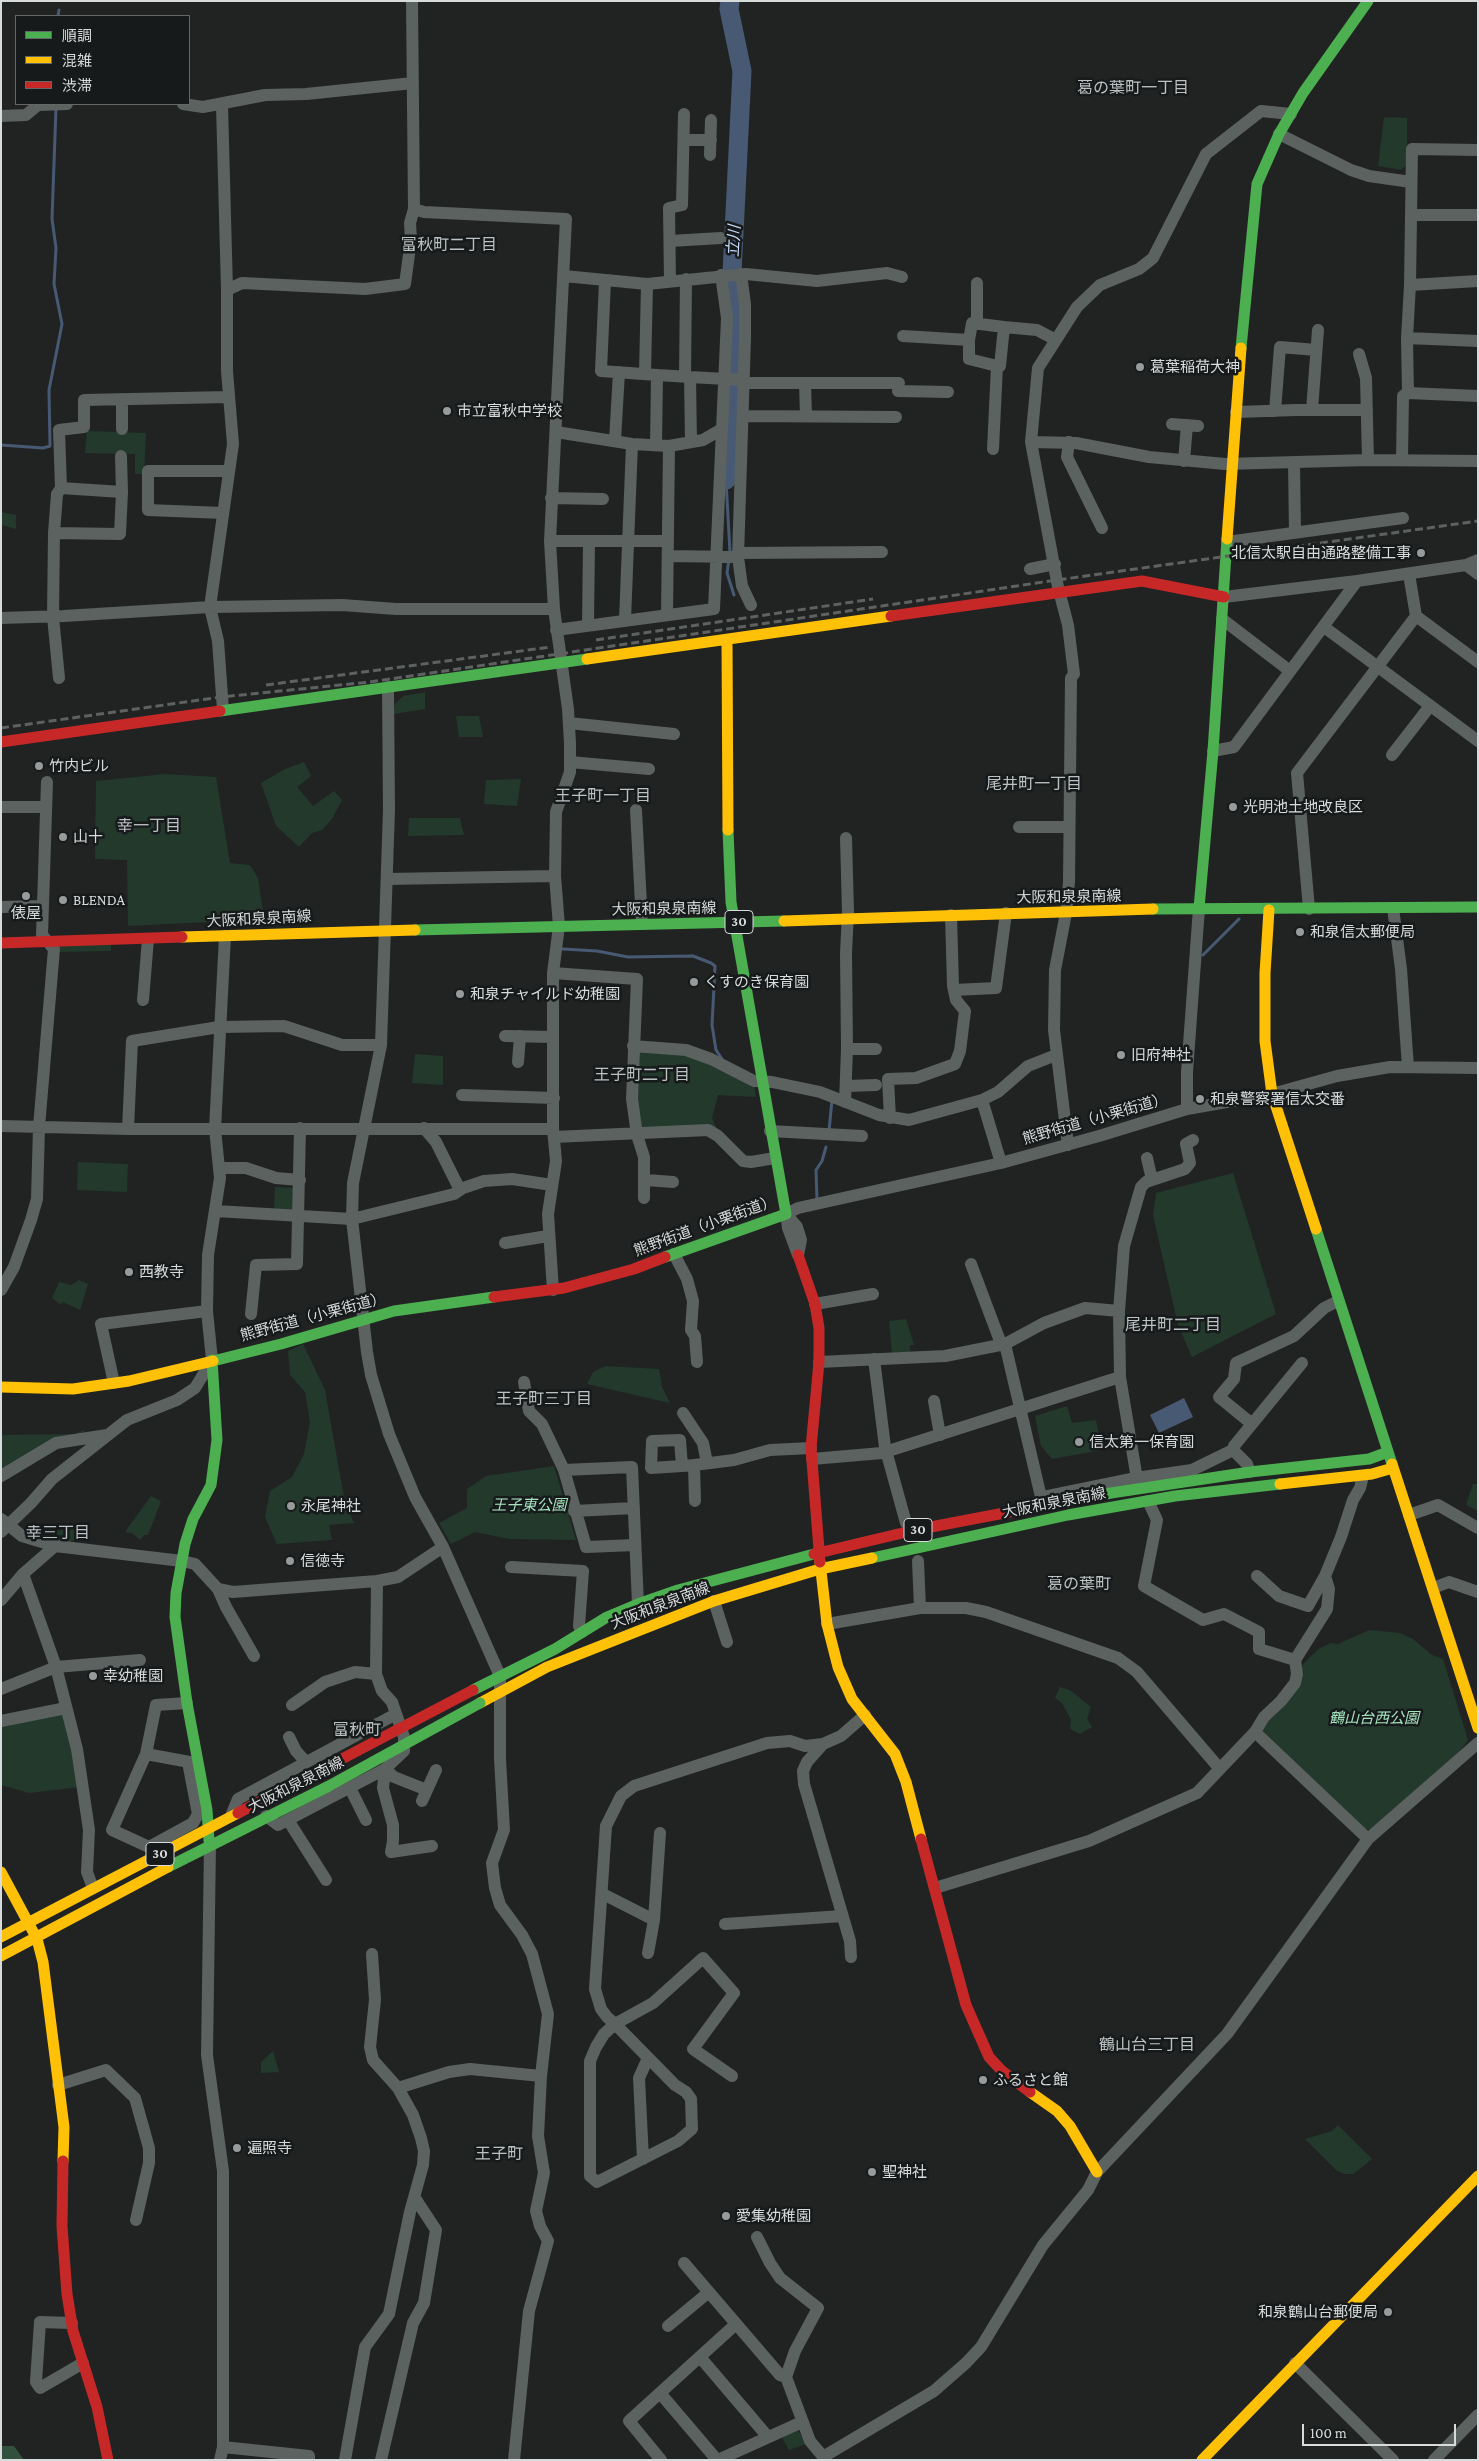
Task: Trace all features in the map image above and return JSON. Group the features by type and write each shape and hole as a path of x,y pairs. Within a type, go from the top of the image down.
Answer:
{"street":[{"path":"227,290 242,283 365,289 405,284 412,240 410,224 414,209 412,1"},
{"path":"1187,1109 1187,1072 1213,751 1243,312 1257,184 1278,134 1368,1"},
{"path":"190,105 204,107 222,105 243,98 265,95 306,94 413,83"},
{"path":"1,116 26,115 38,105"},
{"path":"222,105 228,397 233,444 210,607 218,641 223,710"},
{"path":"1068,1145 1054,1030 1055,970 1066,913 1069,882 1071,678 1074,674 1068,625 1031,442 1038,368 1077,307 1100,285 1139,268 1153,258 1206,154 1261,111 1291,114"},
{"path":"670,282 669,208 682,205 684,114"},
{"path":"710,155 711,120"},
{"path":"1278,134 1351,170 1369,176 1411,182"},
{"path":"684,140 711,140"},
{"path":"1408,393 1412,149 1478,150"},
{"path":"414,209 424,212 566,219 550,542 556,630 569,723 570,762 570,772 556,812 555,876 559,926 553,973 554,1133 556,1161 548,1214 548,1236 554,1290"},
{"path":"1411,215 1478,215"},
{"path":"670,241 721,238"},
{"path":"564,276 647,284 740,274 816,281 887,273 902,277"},
{"path":"556,630 714,609 731,432 744,416 745,304 740,274"},
{"path":"724,275 727,318 727,380 737,556 742,586 751,605"},
{"path":"686,280 687,377 691,442"},
{"path":"605,281 601,371 744,381 898,387 948,392"},
{"path":"1410,285 1478,282"},
{"path":"977,283 977,324"},
{"path":"647,284 651,375 663,446 668,541 667,614"},
{"path":"997,366 969,359 969,340 972,323 1037,330 1056,340"},
{"path":"993,449 997,366 1000,366 1004,327"},
{"path":"1312,410 1318,330"},
{"path":"903,336 969,340"},
{"path":"1408,338 1478,340"},
{"path":"1275,411 1280,347 1316,350"},
{"path":"1360,354 1366,378 1368,460"},
{"path":"615,441 619,372"},
{"path":"805,383 806,416"},
{"path":"1402,459 1402,396 1408,393 1478,396"},
{"path":"59,678 53,617 54,533 57,494 61,488 59,430 84,427 84,400 228,397"},
{"path":"122,399 122,429"},
{"path":"1236,412 1367,410"},
{"path":"744,416 896,417"},
{"path":"1172,424 1193,426 1184,461"},
{"path":"556,432 632,444 663,446 703,440 731,432"},
{"path":"1031,442 1068,442 1149,457 1232,464 1402,459 1478,461"},
{"path":"1068,442 1067,457 1102,528"},
{"path":"624,620 632,444"},
{"path":"54,533 120,534 121,456"},
{"path":"1294,463 1295,533"},
{"path":"223,513 148,510 148,471 229,471"},
{"path":"61,488 122,492"},
{"path":"551,498 603,499"},
{"path":"1227,542 1403,518"},
{"path":"550,542 668,541"},
{"path":"588,625 589,542"},
{"path":"668,556 719,557 882,552"},
{"path":"1,742 1142,581 1224,597 1409,574 1472,562 1478,574"},
{"path":"1030,569 1055,564"},
{"path":"1409,574 1416,616 1478,662"},
{"path":"1213,751 1234,746 1358,581"},
{"path":"1,618 53,617 210,607 342,605 396,609 554,609"},
{"path":"1310,910 1298,773 1416,616"},
{"path":"1222,619 1290,672"},
{"path":"1324,627 1478,741"},
{"path":"727,640 728,844 731,902 788,1228 815,1304 819,1328 819,1362 811,1453 820,1569 827,1624 838,1667 852,1699 895,1754 899,1763 906,1782 966,2005 989,2057 1002,2071 1057,2111 1070,2126 1097,2172"},
{"path":"388,687 386,931 381,1046 353,1183 352,1219 371,1374 389,1434 415,1497 443,1547 500,1676 500,1759 504,1830 492,1863 500,1905 522,1935 532,1954 548,2014 541,2076 538,2136 544,2173 536,2210 540,2226 548,2241 529,2311 514,2460"},
{"path":"1392,755 1430,706"},
{"path":"569,723 674,734"},
{"path":"570,762 648,769"},
{"path":"1,1290 14,1267 31,1220 36,1199 39,1127 54,949 42,935 47,782"},
{"path":"1,807 46,807"},
{"path":"636,810 642,923"},
{"path":"1019,827 1069,827"},
{"path":"845,1102 847,1086 846,953 853,860 846,838"},
{"path":"387,879 555,876"},
{"path":"1,907 42,906"},
{"name":"大阪和泉泉南線","path":"1,943 642,923 848,919 952,914 1066,913 1200,908 1310,910 1478,907"},
{"path":"1393,908 1401,969 1408,1067"},
{"path":"1269,910 1265,973 1265,1041 1272,1094 1478,1728"},
{"path":"954,990 996,988 1006,913"},
{"path":"890,1118 888,1079 916,1078 955,1064 960,1051 965,1011 956,1000 954,990 952,914"},
{"path":"187,1703 156,1705 146,1754 112,1830 149,1846 192,1823 198,1814 187,1703 175,1617 176,1593 182,1560 194,1519 211,1485 217,1440 207,1311 208,1255 219,1198 219,1168 215,1129 225,936"},
{"path":"143,1000 148,939"},
{"path":"553,973 637,979 632,1099 637,1135 644,1157 646,1180 644,1198"},
{"path":"128,1129 132,1041 219,1027 284,1026 342,1045 381,1046"},
{"path":"504,1036 553,1037"},
{"path":"518,1062 520,1036"},
{"path":"633,1046 686,1050 711,1059 754,1081 772,1082 820,1092 879,1116 909,1120 982,1100 998,1092 1028,1066 1056,1055"},
{"path":"847,1049 876,1049"},
{"name":"熊野街道（小栗街道）","path":"1,1387 73,1389 114,1383 281,1344 364,1318 394,1311 554,1290 625,1272 714,1238 774,1220 798,1208 1001,1163 1187,1109 1272,1094 1337,1076 1390,1067 1478,1068"},
{"path":"847,1086 876,1086"},
{"path":"462,1095 554,1098"},
{"path":"982,1100 1001,1163"},
{"path":"1,1126 128,1129 364,1127 637,1135 708,1130 718,1136 743,1161 751,1162 775,1158"},
{"path":"251,1314 254,1267 256,1265 297,1264 300,1128"},
{"path":"424,1128 436,1142 460,1190"},
{"path":"770,1132 862,1136"},
{"path":"1139,1483 1120,1377 1119,1311 1124,1246 1141,1187 1152,1180 1185,1169 1190,1163 1186,1144 1193,1140"},
{"path":"1147,1158 1152,1180"},
{"path":"219,1168 246,1168 276,1178 300,1180"},
{"path":"216,1211 352,1219 454,1194 484,1181 512,1179 552,1185"},
{"path":"646,1180 673,1182"},
{"path":"504,1243 548,1236"},
{"path":"674,1254 687,1279 693,1301 691,1330 694,1336 697,1362"},
{"path":"971,1264 1000,1341 1005,1344 1041,1497"},
{"path":"815,1304 873,1294"},
{"path":"1252,1424 1219,1397 1234,1379 1236,1363 1294,1336 1324,1308 1338,1301"},
{"path":"819,1362 945,1356 1005,1344 1044,1323 1085,1308 1119,1311"},
{"path":"114,1383 101,1324 207,1311"},
{"path":"874,1359 887,1452 906,1523"},
{"path":"212,1360 195,1388 177,1400 127,1420 52,1479 4,1526 22,1536 55,1546 182,1560 196,1564 218,1589 254,1656"},
{"path":"819,1552 836,1539 906,1523 1041,1497 1139,1483 1192,1470 1233,1450 1234,1446 1302,1363"},
{"path":"694,1465 734,1460 770,1450 811,1453 887,1452 1120,1377"},
{"path":"524,1382 529,1411 542,1424 564,1470 574,1511 586,1547 635,1545"},
{"path":"195,1388 214,1396"},
{"path":"934,1401 940,1435"},
{"path":"682,1413 703,1443 694,1465 695,1501"},
{"path":"1,1476 56,1443 107,1435"},
{"path":"1233,1450 1247,1464 1250,1472"},
{"name":"大阪和泉泉南線","path":"1,1937 555,1649 607,1617 678,1590 804,1558 819,1552 1139,1483 1369,1459 1388,1452"},
{"path":"564,1470 632,1467 638,1604"},
{"name":"大阪和泉泉南線","path":"1,1956 210,1845 327,1787 547,1667 714,1601 820,1569 1068,1514 1148,1500 1239,1488 1363,1476 1393,1468"},
{"path":"1257,1576 1279,1596 1308,1606 1341,1537 1363,1476"},
{"path":"1148,1500 1157,1520 1144,1586 1203,1620 1224,1614 1259,1632 1259,1649 1295,1660"},
{"path":"1408,1515 1438,1505 1478,1528"},
{"path":"574,1511 634,1508"},
{"path":"1,1600 23,1574 55,1546"},
{"path":"218,1589 234,1592 377,1581 398,1577 443,1547"},
{"path":"918,1561 920,1608"},
{"path":"511,1567 583,1571 579,1626 582,1632"},
{"path":"23,1574 56,1667 77,1749 89,1830 87,1872 93,1888"},
{"path":"935,1888 1089,1841 1197,1793 1254,1732 1264,1716 1281,1701 1295,1683 1297,1674 1295,1660 1327,1609 1329,1589 1324,1576"},
{"path":"266,1816 278,1825 385,1769 404,1751 404,1738 392,1702 382,1691 376,1674 377,1581"},
{"path":"1432,1588 1449,1582 1478,1592"},
{"path":"714,1601 727,1642"},
{"path":"827,1624 920,1608 966,1608 986,1612 1118,1658 1137,1672 1220,1769"},
{"path":"1,1689 56,1667 140,1660"},
{"path":"292,1706 325,1682 354,1672 376,1674"},
{"path":"1,1721 66,1708"},
{"path":"231,1816 238,1799 396,1714"},
{"path":"732,2076 693,2049 734,1993 703,1958 653,2003 615,2024 604,2034 590,2061 590,2176 597,2182 678,2140 692,2129 691,2099 648,2058 615,2024 601,2009 595,1989 603,1894 606,1826 621,1796 634,1786 767,1743 790,1741 805,1746 823,1744 841,1736 865,1715"},
{"path":"1254,1732 1368,1839"},
{"path":"289,1736 296,1751 306,1762"},
{"path":"757,2237 780,2278 818,2308 795,2351 786,2377 810,2442 824,2458 934,2391 981,2347 1044,2245 1088,2190 1097,2172 1227,2034 1368,1839 1478,1743"},
{"path":"823,1744 807,1762 803,1771 804,1784 850,1941 851,1957"},
{"path":"146,1754 194,1763"},
{"path":"194,1763 207,1810 210,1845 211,1908 207,2055 223,2171 222,2453 309,2456 308,2460"},
{"path":"385,1769 394,1777 425,1796 436,1770"},
{"path":"385,1769 383,1788 393,1825 394,1841 391,1852 432,1846"},
{"path":"350,1788 366,1820"},
{"path":"288,1820 322,1864 326,1880"},
{"path":"648,1953 654,1920 660,1833"},
{"path":"1,1872 37,1938 42,1962 64,2128 62,2226 67,2294 72,2322 97,2407 108,2460"},
{"path":"603,1894 654,1920"},
{"path":"725,1924 842,1916"},
{"path":"346,2460 365,2347 389,2314 424,2151 413,2115 398,2088 373,2060 370,2047 375,2000 372,1954"},
{"path":"643,2159 638,2078 648,2058"},
{"path":"398,2088 449,2072 470,2069 541,2076"},
{"path":"58,2085 106,2070 134,2098 149,2156 136,2220"},
{"path":"1202,2460 1475,2184"},
{"path":"381,2460 414,2323 424,2303 436,2230 415,2198"},
{"path":"684,2263 780,2375 786,2377"},
{"path":"668,2326 709,2292"},
{"path":"72,2322 40,2322 36,2382 40,2388 83,2363"},
{"path":"661,2460 629,2421 736,2324"},
{"path":"700,2357 768,2437"},
{"path":"1296,2363 1393,2460"},
{"path":"660,2393 718,2460 802,2422"},
{"path":"1434,2460 1478,2414"}],"green space":[{"path":"1384,117 1407,118 1407,164 1401,170 1378,166"},
{"path":"87,431 146,433 144,474 135,474 135,454 85,453"},
{"path":"1,512 16,515 16,529 1,525"},
{"path":"425,692 425,709 394,714 395,704 403,696"},
{"path":"456,716 479,716 483,737 459,737"},
{"path":"304,762 311,776 297,787 313,806 334,791 342,800 332,819 322,830 312,833 299,847 276,826 261,783 285,769"},
{"path":"165,774 216,777 230,863 250,865 258,878 264,919 128,926 127,860 95,859 96,781"},
{"path":"521,779 517,806 484,804 486,780"},
{"path":"409,818 460,818 464,835 408,836"},
{"path":"111,942 111,951 56,952 56,943"},
{"path":"640,1048 686,1054 754,1085 756,1097 718,1095 712,1118 719,1133 642,1130 636,1112"},
{"path":"415,1054 443,1056 443,1085 412,1083"},
{"path":"78,1162 128,1164 127,1192 77,1190"},
{"path":"1233,1173 1276,1314 1192,1357 1178,1325 1153,1215 1156,1193"},
{"path":"275,1187 295,1188 294,1211 274,1210"},
{"path":"79,1280 88,1284 80,1310 63,1302 61,1305 52,1298 59,1282 71,1285"},
{"path":"906,1319 914,1345 910,1345 910,1352 892,1353 889,1321"},
{"path":"303,1344 325,1390 345,1503 354,1523 329,1525 332,1540 277,1544 265,1517 270,1491 292,1477 304,1454 310,1422 305,1392 290,1375 288,1351"},
{"path":"606,1366 659,1369 662,1387 670,1403 587,1384 593,1372"},
{"path":"1067,1406 1072,1423 1096,1420 1102,1450 1052,1459 1041,1446 1035,1416"},
{"path":"84,1430 85,1437 1,1473 1,1435 75,1434"},
{"name":"王子東公園","path":"554,1466 576,1540 509,1539 475,1532 451,1544 439,1523 467,1508 467,1489 486,1476"},
{"path":"1473,1484 1478,1484 1478,1511 1466,1505"},
{"path":"151,1496 161,1501 148,1535 144,1535 140,1540 132,1533 125,1532"},
{"path":"84,1528 74,1540 68,1543 43,1540 51,1531"},
{"name":"鶴山台西公園","path":"1369,1630 1400,1633 1413,1639 1432,1655 1443,1659 1468,1740 1459,1752 1371,1830 1365,1829 1259,1729 1296,1686 1304,1672 1300,1668 1311,1656 1320,1648 1331,1643 1338,1644"},
{"path":"1060,1687 1070,1690 1091,1707 1087,1719 1092,1727 1080,1734 1070,1729 1071,1720 1062,1703 1055,1698"},
{"path":"59,1712 64,1715 80,1787 29,1793 1,1785 1,1726"},
{"path":"273,2051 279,2072 261,2073 261,2062"},
{"path":"1338,2125 1372,2159 1353,2174 1337,2171 1305,2139 1332,2131"},
{"path":"797,2428 806,2444 789,2450 781,2436"},
{"path":"1,2446 14,2446 24,2460 1,2460"}],"water":[{"path":"1184,1398 1193,1417 1159,1433 1150,1415"}],"waterway":[{"name":"立川","path":"726,480 733,417 736,302 732,273 742,71 729,9 730,1"},
{"path":"58,15 59,10"},
{"path":"1,445 43,448 50,446 49,390 62,324 54,284 56,248 52,219 56,108"},
{"path":"726,480 730,553"},
{"path":"729,559 727,573 734,595"},
{"path":"1203,955 1239,919"},
{"path":"563,949 597,951 628,957 693,956 711,963 715,966 712,1025 716,1050 722,1059"},
{"path":"829,1131 832,1100"},
{"path":"817,1200 816,1170 822,1161 826,1147"}],"railway":[{"path":"1,728 221,697 370,682 1057,580 1478,521"},
{"path":"596,640 873,599"},
{"path":"266,685 551,647"}],"traffic: fast":[{"path":"1241,348 1257,184 1279,134 1303,93 1368,1"},
{"path":"1199,908 1213,751 1227,539"},
{"path":"220,711 587,659"},
{"path":"665,1257 786,1214 731,902 728,830"},
{"path":"1153,909 1478,907"},
{"path":"415,930 784,921"},
{"path":"1316,1229 1392,1464"},
{"path":"213,1361 281,1344 394,1311 494,1297"},
{"path":"209,1841 207,1810 187,1703 175,1617 176,1593 185,1544 193,1519 211,1485 217,1440 212,1360"},
{"path":"1041,1506 1111,1493 1250,1472 1369,1459 1388,1452"},
{"path":"872,1558 1068,1515 1175,1496 1280,1484"},
{"path":"473,1690 555,1649 607,1617 638,1604 678,1590 814,1554"},
{"path":"327,1787 480,1703"},
{"path":"168,1867 327,1787"}],"traffic: slow":[{"path":"1227,539 1241,348"},
{"path":"587,659 891,616"},
{"path":"727,640 728,830"},
{"path":"784,921 1153,909"},
{"path":"1269,910 1265,973 1265,1041 1272,1094 1316,1229"},
{"path":"182,937 415,930"},
{"path":"1,1387 73,1389 129,1381 213,1361"},
{"path":"1392,1464 1478,1728"},
{"path":"1280,1484 1372,1474 1393,1468"},
{"path":"480,1703 547,1667 714,1601 820,1569 872,1558"},
{"path":"820,1562 827,1624 838,1667 852,1699 895,1754 906,1782 921,1839"},
{"path":"1,1937 238,1813"},
{"path":"1,1956 168,1867"},
{"path":"1,1872 37,1939 43,1962 64,2127 63,2161"},
{"path":"1030,2092 1057,2111 1070,2126 1097,2172"},
{"path":"1202,2460 1478,2176"}],"traffic: jam":[{"path":"891,616 1142,581 1224,597"},
{"path":"1,742 220,711"},
{"path":"1,943 182,937"},
{"path":"798,1255 815,1304 819,1328 819,1362 811,1448 820,1562"},
{"path":"494,1297 564,1288 634,1269 665,1257"},
{"path":"814,1554 915,1530 1041,1506"},
{"path":"319,1771 473,1690"},
{"path":"238,1813 319,1771"},
{"path":"921,1839 966,2005 989,2057 1002,2071 1030,2092"},
{"path":"63,2161 62,2226 67,2294 73,2331 97,2407 108,2460"}],"place":[{"name":"葛葉稲荷大神","path":"1140,367"},
{"name":"市立富秋中学校","path":"447,411"},
{"name":"北信太駅自由通路整備工事","path":"1421,553"},
{"name":"竹内ビル","path":"39,766"},
{"name":"光明池土地改良区","path":"1233,807"},
{"name":"山十","path":"63,837"},
{"name":"俵屋","path":"26,896"},
{"name":"BLENDA","path":"63,900"},
{"name":"和泉信太郵便局","path":"1300,932"},
{"name":"くすのき保育園","path":"694,982"},
{"name":"和泉チャイルド幼稚園","path":"460,994"},
{"name":"旧府神社","path":"1121,1055"},
{"name":"和泉警察署信太交番","path":"1200,1099"},
{"name":"西教寺","path":"129,1272"},
{"name":"信太第一保育園","path":"1079,1442"},
{"name":"永尾神社","path":"291,1506"},
{"name":"信徳寺","path":"290,1561"},
{"name":"幸幼稚園","path":"93,1676"},
{"name":"ふるさと館","path":"983,2080"},
{"name":"遍照寺","path":"237,2148"},
{"name":"聖神社","path":"872,2172"},
{"name":"愛集幼稚園","path":"726,2216"},
{"name":"和泉鶴山台郵便局","path":"1388,2312"}],"district":[{"name":"葛の葉町一丁目","path":"1133,88"},
{"name":"富秋町二丁目","path":"449,245"},
{"name":"尾井町一丁目","path":"1034,784"},
{"name":"王子町一丁目","path":"603,796"},
{"name":"幸一丁目","path":"149,826"},
{"name":"王子町二丁目","path":"642,1075"},
{"name":"尾井町二丁目","path":"1173,1325"},
{"name":"王子町三丁目","path":"544,1399"},
{"name":"幸三丁目","path":"58,1533"},
{"name":"葛の葉町","path":"1079,1584"},
{"name":"富秋町","path":"357,1730"},
{"name":"鶴山台三丁目","path":"1147,2045"},
{"name":"王子町","path":"499,2154"}]}
